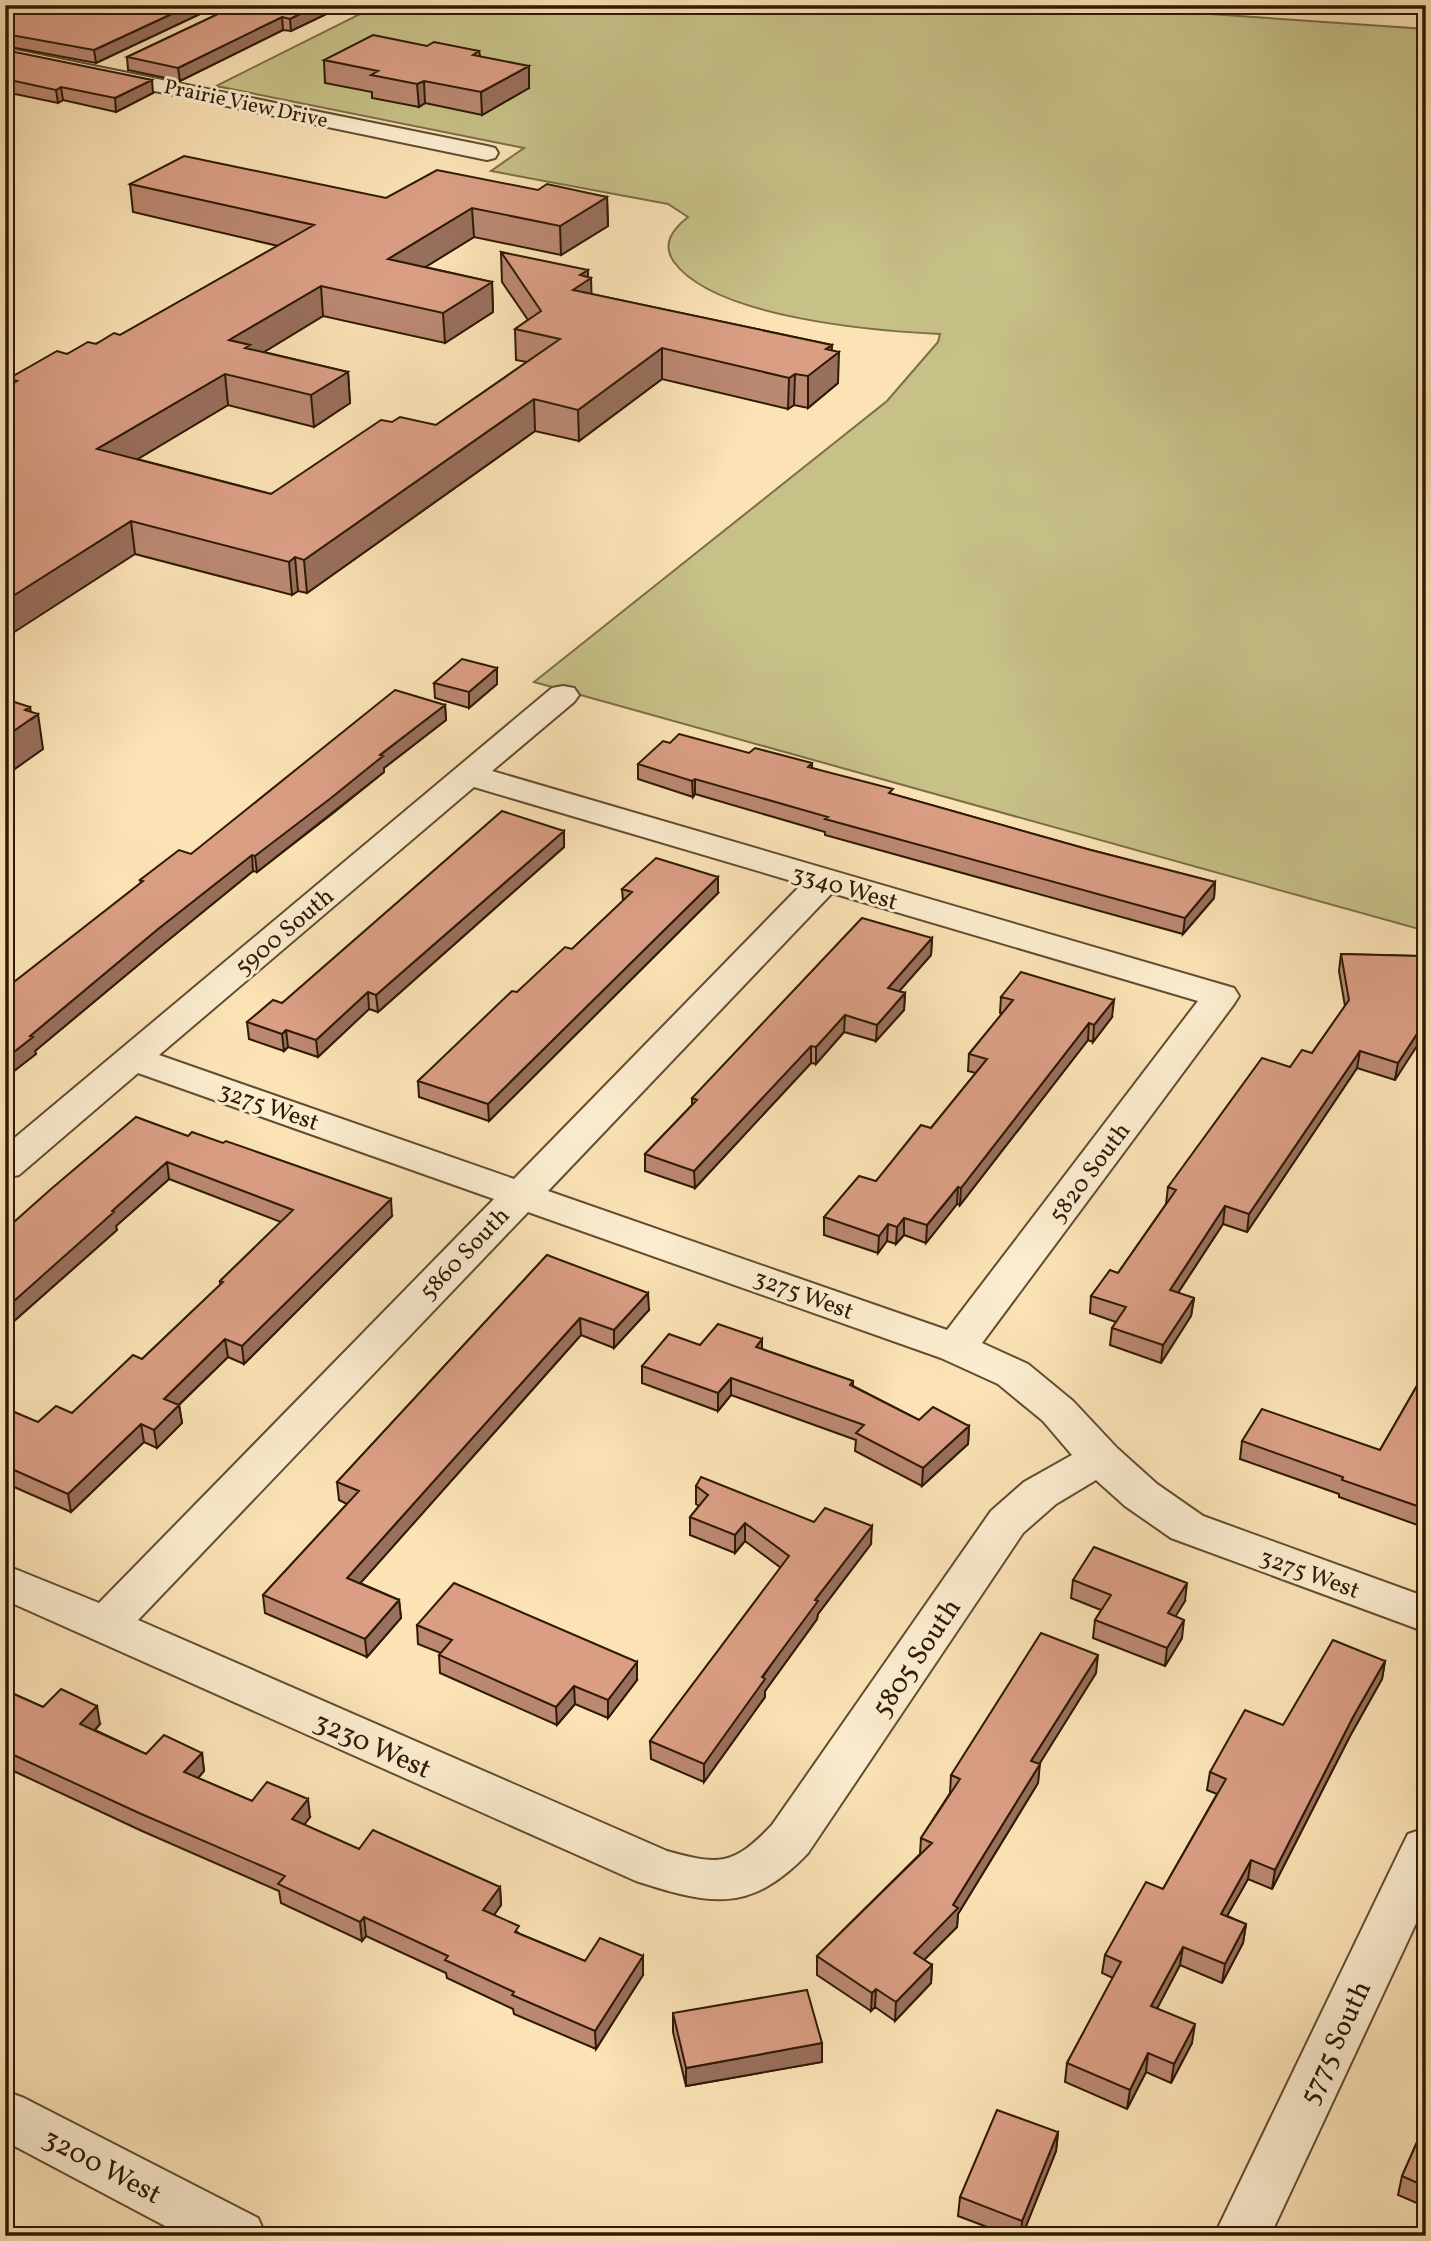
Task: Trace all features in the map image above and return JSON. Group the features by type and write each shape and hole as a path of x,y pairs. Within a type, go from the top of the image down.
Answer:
{"highway":[{"path":"1413,5 1426,6"}],"street":[{"name":"Prairie View Drive","path":"5,54 487,153"},
{"path":"99,73 130,58"},
{"name":"5900 South","path":"5,1166 563,695"},
{"name":"3340 West","path":"469,775 1221,996"},
{"name":"5860 South","path":"105,1626 824,881"},
{"name":"5820 South","path":"956,1348 1221,996"},
{"name":"3275 West","path":"133,1059 522,1193 956,1348 1013,1374 1058,1410 1101,1459 1141,1495 1187,1527 1426,1615"},
{"name":"5805 South","path":"747,1877 771,1860 790,1839 1007,1522 1028,1499 1051,1482 1101,1459"},
{"name":"3230 West","path":"5,1581 653,1867 700,1881 747,1877"},
{"name":"5775 South","path":"1242,2236 1426,1848"},
{"name":"3200 West","path":"5,2114 238,2236"}],"shaded area":[{"path":"378,5 1080,5 1426,29 1426,931 534,682 887,401 938,342 940,334 838,325 798,318 759,309 724,296 695,281 670,255 670,237 688,217 668,204 491,171 524,148 216,86"}],"building":[{"path":"5,5 191,5 94,50 5,34"},
{"path":"237,5 318,5 290,19 282,17 178,68 127,57"},
{"path":"373,35 427,46 434,42 479,51 473,55 529,66 481,92 424,81 417,84 371,75 378,71 324,60"},
{"path":"5,50 152,80 115,98 61,87 56,90 5,79"},
{"path":"184,156 386,198 437,170 538,190 547,184 607,197 560,226 472,208 388,259 492,282 443,313 321,286 229,340 250,345 245,348 348,372 311,395 225,374 97,449 271,494 381,420 392,422 400,417 436,425 560,339 515,329 541,311 501,252 588,270 580,275 591,278 573,290 832,345 826,349 839,352 808,376 795,374 789,378 662,348 578,410 534,399 304,560 295,557 289,562 131,521 5,601 5,388 17,381 8,379 57,351 67,354 88,342 96,344 114,333 120,335 314,225 130,184"},
{"path":"462,659 497,668 469,692 434,683"},
{"path":"395,690 445,705 380,755 383,756 331,798 255,856 252,855 158,929 5,1059 5,989 179,850 191,854"},
{"path":"5,699 30,707 25,710 38,714 5,737"},
{"path":"679,734 749,753 755,748 812,763 808,767 893,789 889,793 1215,882 1185,918 825,819 828,817 638,764 663,741 670,743"},
{"path":"502,811 564,831 376,995 368,992 316,1040 286,1030 282,1034 247,1022 273,1000 282,1003"},
{"path":"656,858 718,877 488,1104 418,1081 512,991 517,992 565,947 572,949 632,892 622,889"},
{"path":"862,918 932,938 888,988 905,993 877,1025 845,1015 816,1047 811,1046 694,1171 645,1154 697,1100 692,1098"},
{"path":"1341,954 1420,956 1426,979 1426,1020 1398,1063 1360,1051 1249,1214 1225,1206 1170,1290 1194,1298 1163,1345 1112,1328 1126,1307 1091,1296 1110,1270 1118,1273 1176,1190 1168,1187 1262,1058 1290,1067 1302,1050 1312,1053 1349,1000"},
{"path":"1021,972 1114,1000 1094,1025 1089,1023 961,1188 958,1187 927,1225 904,1218 897,1227 888,1224 879,1236 824,1217 859,1176 876,1181 921,1125 931,1128 987,1059 969,1054 1013,1000 1001,997"},
{"path":"136,1117 188,1136 192,1132 223,1143 226,1141 391,1199 242,1346 225,1339 164,1399 179,1405 154,1430 141,1424 68,1494 5,1466 5,1417 12,1411 38,1422 56,1406 72,1413 133,1355 142,1359 293,1210 167,1162 5,1309 5,1230"},
{"path":"547,1255 648,1293 614,1330 580,1318 347,1578 399,1600 365,1639 263,1595 359,1491 337,1482"},
{"path":"718,1324 762,1339 756,1347 853,1381 850,1385 919,1420 933,1407 969,1426 923,1468 856,1433 864,1425 731,1378 718,1393 642,1366 669,1334 700,1345"},
{"path":"1426,1370 1426,1509 1242,1441 1262,1409 1380,1450"},
{"path":"701,1477 814,1522 825,1508 872,1526 815,1600 818,1601 762,1677 765,1679 704,1764 650,1741 789,1556 745,1523 735,1535 690,1517 708,1495 696,1486"},
{"path":"1094,1547 1187,1583 1168,1613 1184,1620 1167,1648 1095,1620 1111,1595 1073,1580"},
{"path":"454,1583 637,1662 608,1700 574,1686 556,1707 439,1655 452,1640 417,1625"},
{"path":"1041,1633 1098,1655 1031,1761 1040,1764 953,1905 958,1908 914,1953 932,1965 896,2002 876,1989 872,1993 817,1956 932,1843 921,1838 960,1779 951,1775"},
{"path":"1333,1640 1385,1661 1353,1717 1275,1870 1251,1860 1221,1914 1246,1924 1225,1964 1183,1947 1151,2006 1195,2024 1174,2064 1148,2053 1130,2090 1067,2063 1121,1962 1105,1955 1146,1882 1163,1889 1226,1779 1210,1772 1245,1710 1283,1725"},
{"path":"61,1689 97,1706 80,1724 146,1754 164,1735 202,1753 184,1772 252,1801 267,1782 308,1799 292,1819 359,1849 373,1830 500,1887 483,1910 519,1926 515,1932 585,1961 600,1938 643,1956 595,2031 512,1995 514,1992 445,1960 448,1956 364,1917 360,1922 278,1884 285,1876 5,1751 5,1690 43,1707"},
{"path":"807,1990 822,2043 686,2068 673,2013"},
{"path":"997,2110 1058,2132 1022,2221 960,2197"},
{"path":"1426,2122 1426,2187 1402,2176"}]}
